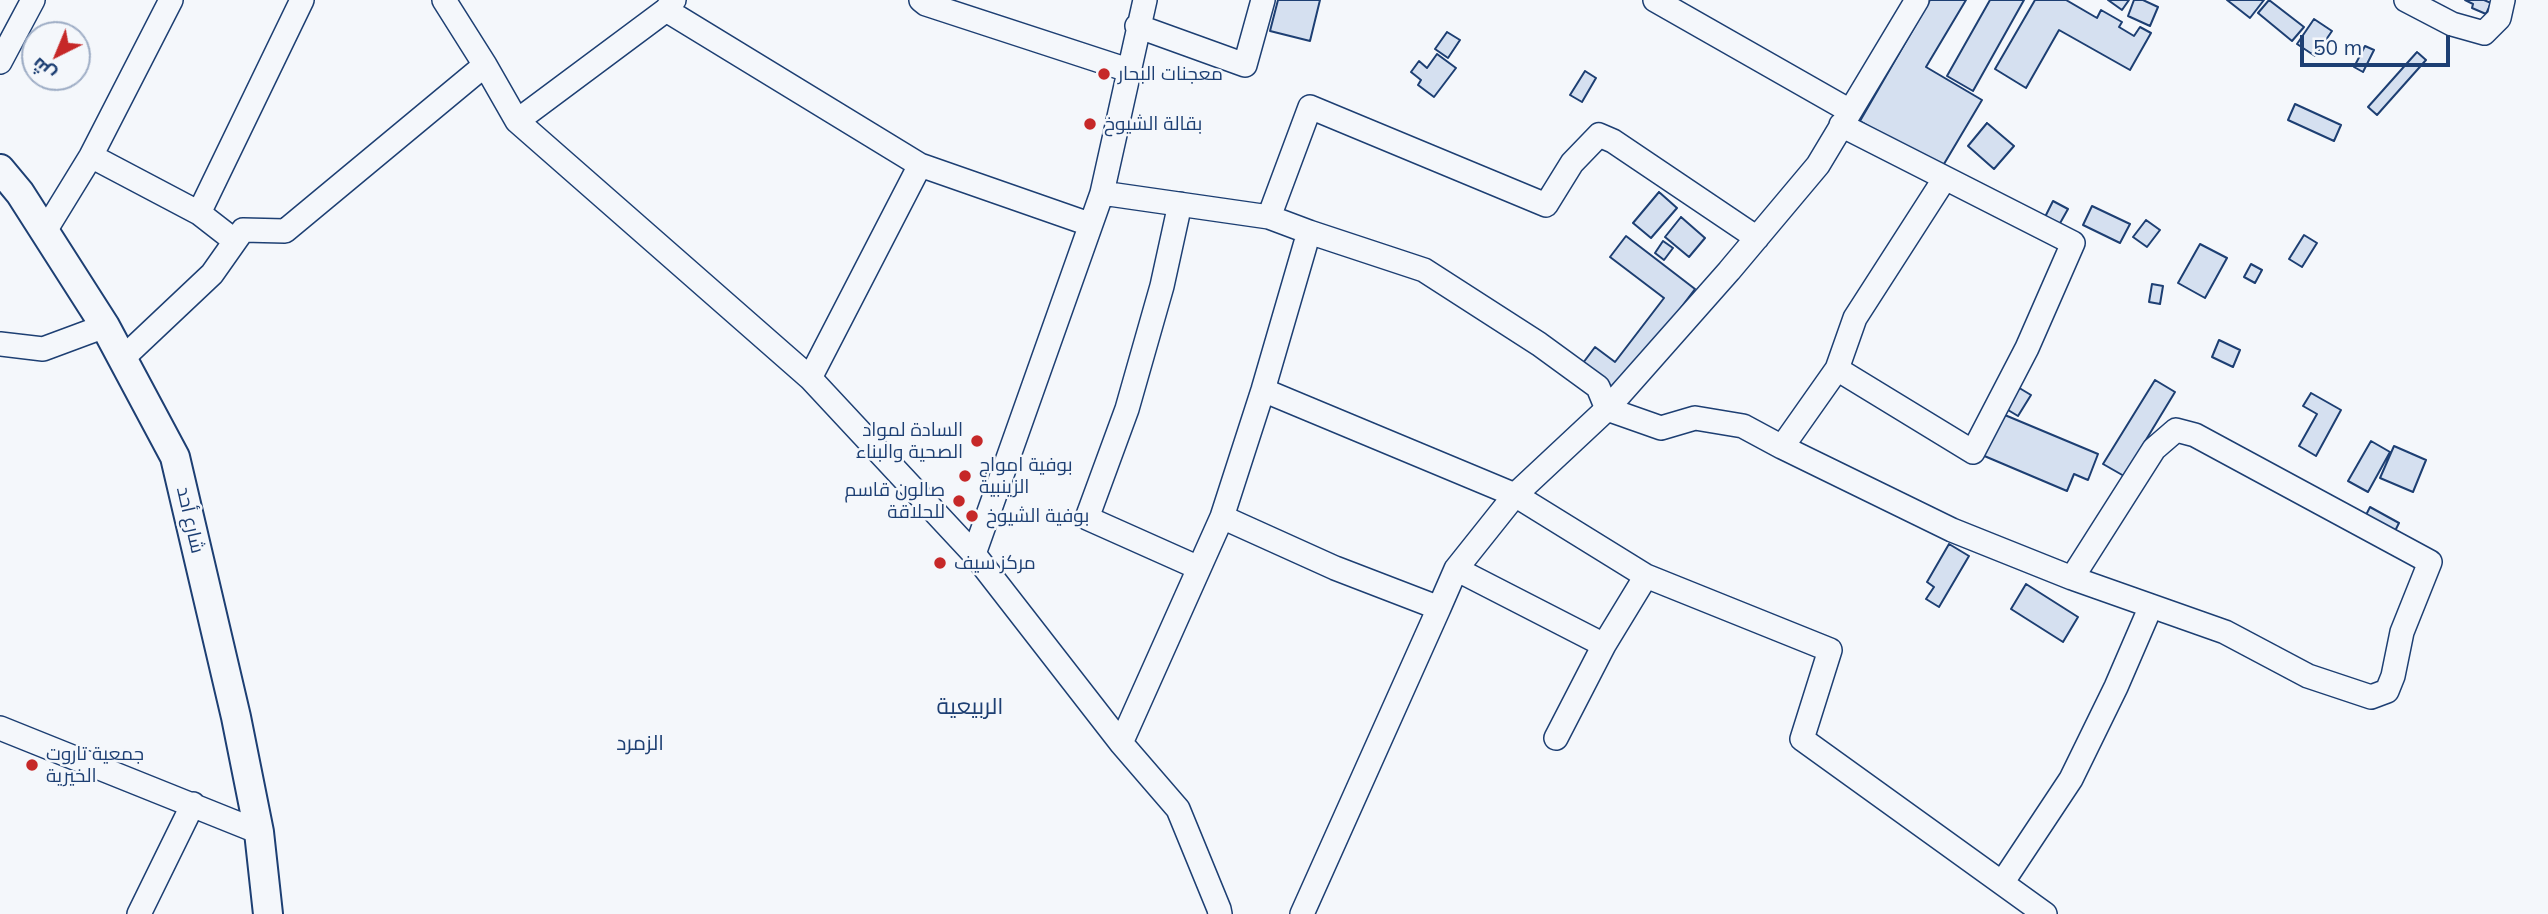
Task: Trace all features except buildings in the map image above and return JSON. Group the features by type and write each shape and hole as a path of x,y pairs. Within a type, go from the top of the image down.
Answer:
{"main road":[{"name":"شارع أحد","path":"0,169 20,193 106,326 175,457 236,717 259,832 268,914"}],"street":[{"path":"0,62 33,0"},
{"path":"45,231 91,156 172,0"},
{"path":"199,214 302,0"},
{"path":"444,0 517,121 810,378 974,554 1121,743 1178,808 1220,914"},
{"path":"920,0 1128,70"},
{"path":"974,554 1102,192 1144,0"},
{"path":"1137,26 1245,65 1263,0"},
{"path":"1655,0 1945,178 2073,243 2027,348 1973,452 1837,369"},
{"path":"1302,914 1456,569 1515,495 1607,409 1818,165 1917,0"},
{"path":"2406,0 2452,24 2484,33 2499,18 2503,0"},
{"path":"517,121 670,5 920,165 1089,224"},
{"path":"123,358 212,274 243,230 285,231 485,65"},
{"path":"1269,217 1310,107 1546,205 1572,163 1599,135 1613,141 1757,238"},
{"path":"91,156 199,214 235,241"},
{"path":"810,378 920,165"},
{"path":"1782,447 1837,369 1855,318 1945,178"},
{"path":"1102,192 1269,217 1424,270 1539,344 1598,387 1607,409 1661,428 1695,418 1743,426 1952,530 2072,578 2225,632 2308,676 2371,697 2386,691 2393,676 2402,632 2430,562 2195,435 2176,430 2154,449 2072,578"},
{"path":"1180,204 1162,286 1128,409 1087,518 1199,568"},
{"path":"1121,743 1222,517 1263,390 1309,232"},
{"path":"0,344 43,349 106,326"},
{"path":"1263,390 1515,495 1646,576 1830,650 1802,739 2045,914"},
{"path":"1222,517 1335,568 1439,608"},
{"path":"1456,569 1604,645"},
{"path":"1556,738 1604,645 1646,576"},
{"path":"2002,883 2071,779 2116,687 2151,606"},
{"path":"0,728 259,832"},
{"path":"139,914 193,804"}],"place":[{"name":"معجنات البحار","path":"1104,74"},
{"name":"بقالة الشيوخ","path":"1090,124"},
{"name":"السادة لمواد الصحية والبناء","path":"977,441"},
{"name":"بوفية امواج الزينبية","path":"965,476"},
{"name":"صالون قاسم للحلاقة","path":"959,501"},
{"name":"بوفية الشيوخ","path":"972,516"},
{"name":"مركز سيف","path":"940,563"},
{"name":"جمعية تاروت الخيرية","path":"32,765"}],"district":[{"name":"الربيعية","path":"970,707"},
{"name":"الزمرد","path":"640,744"}]}
